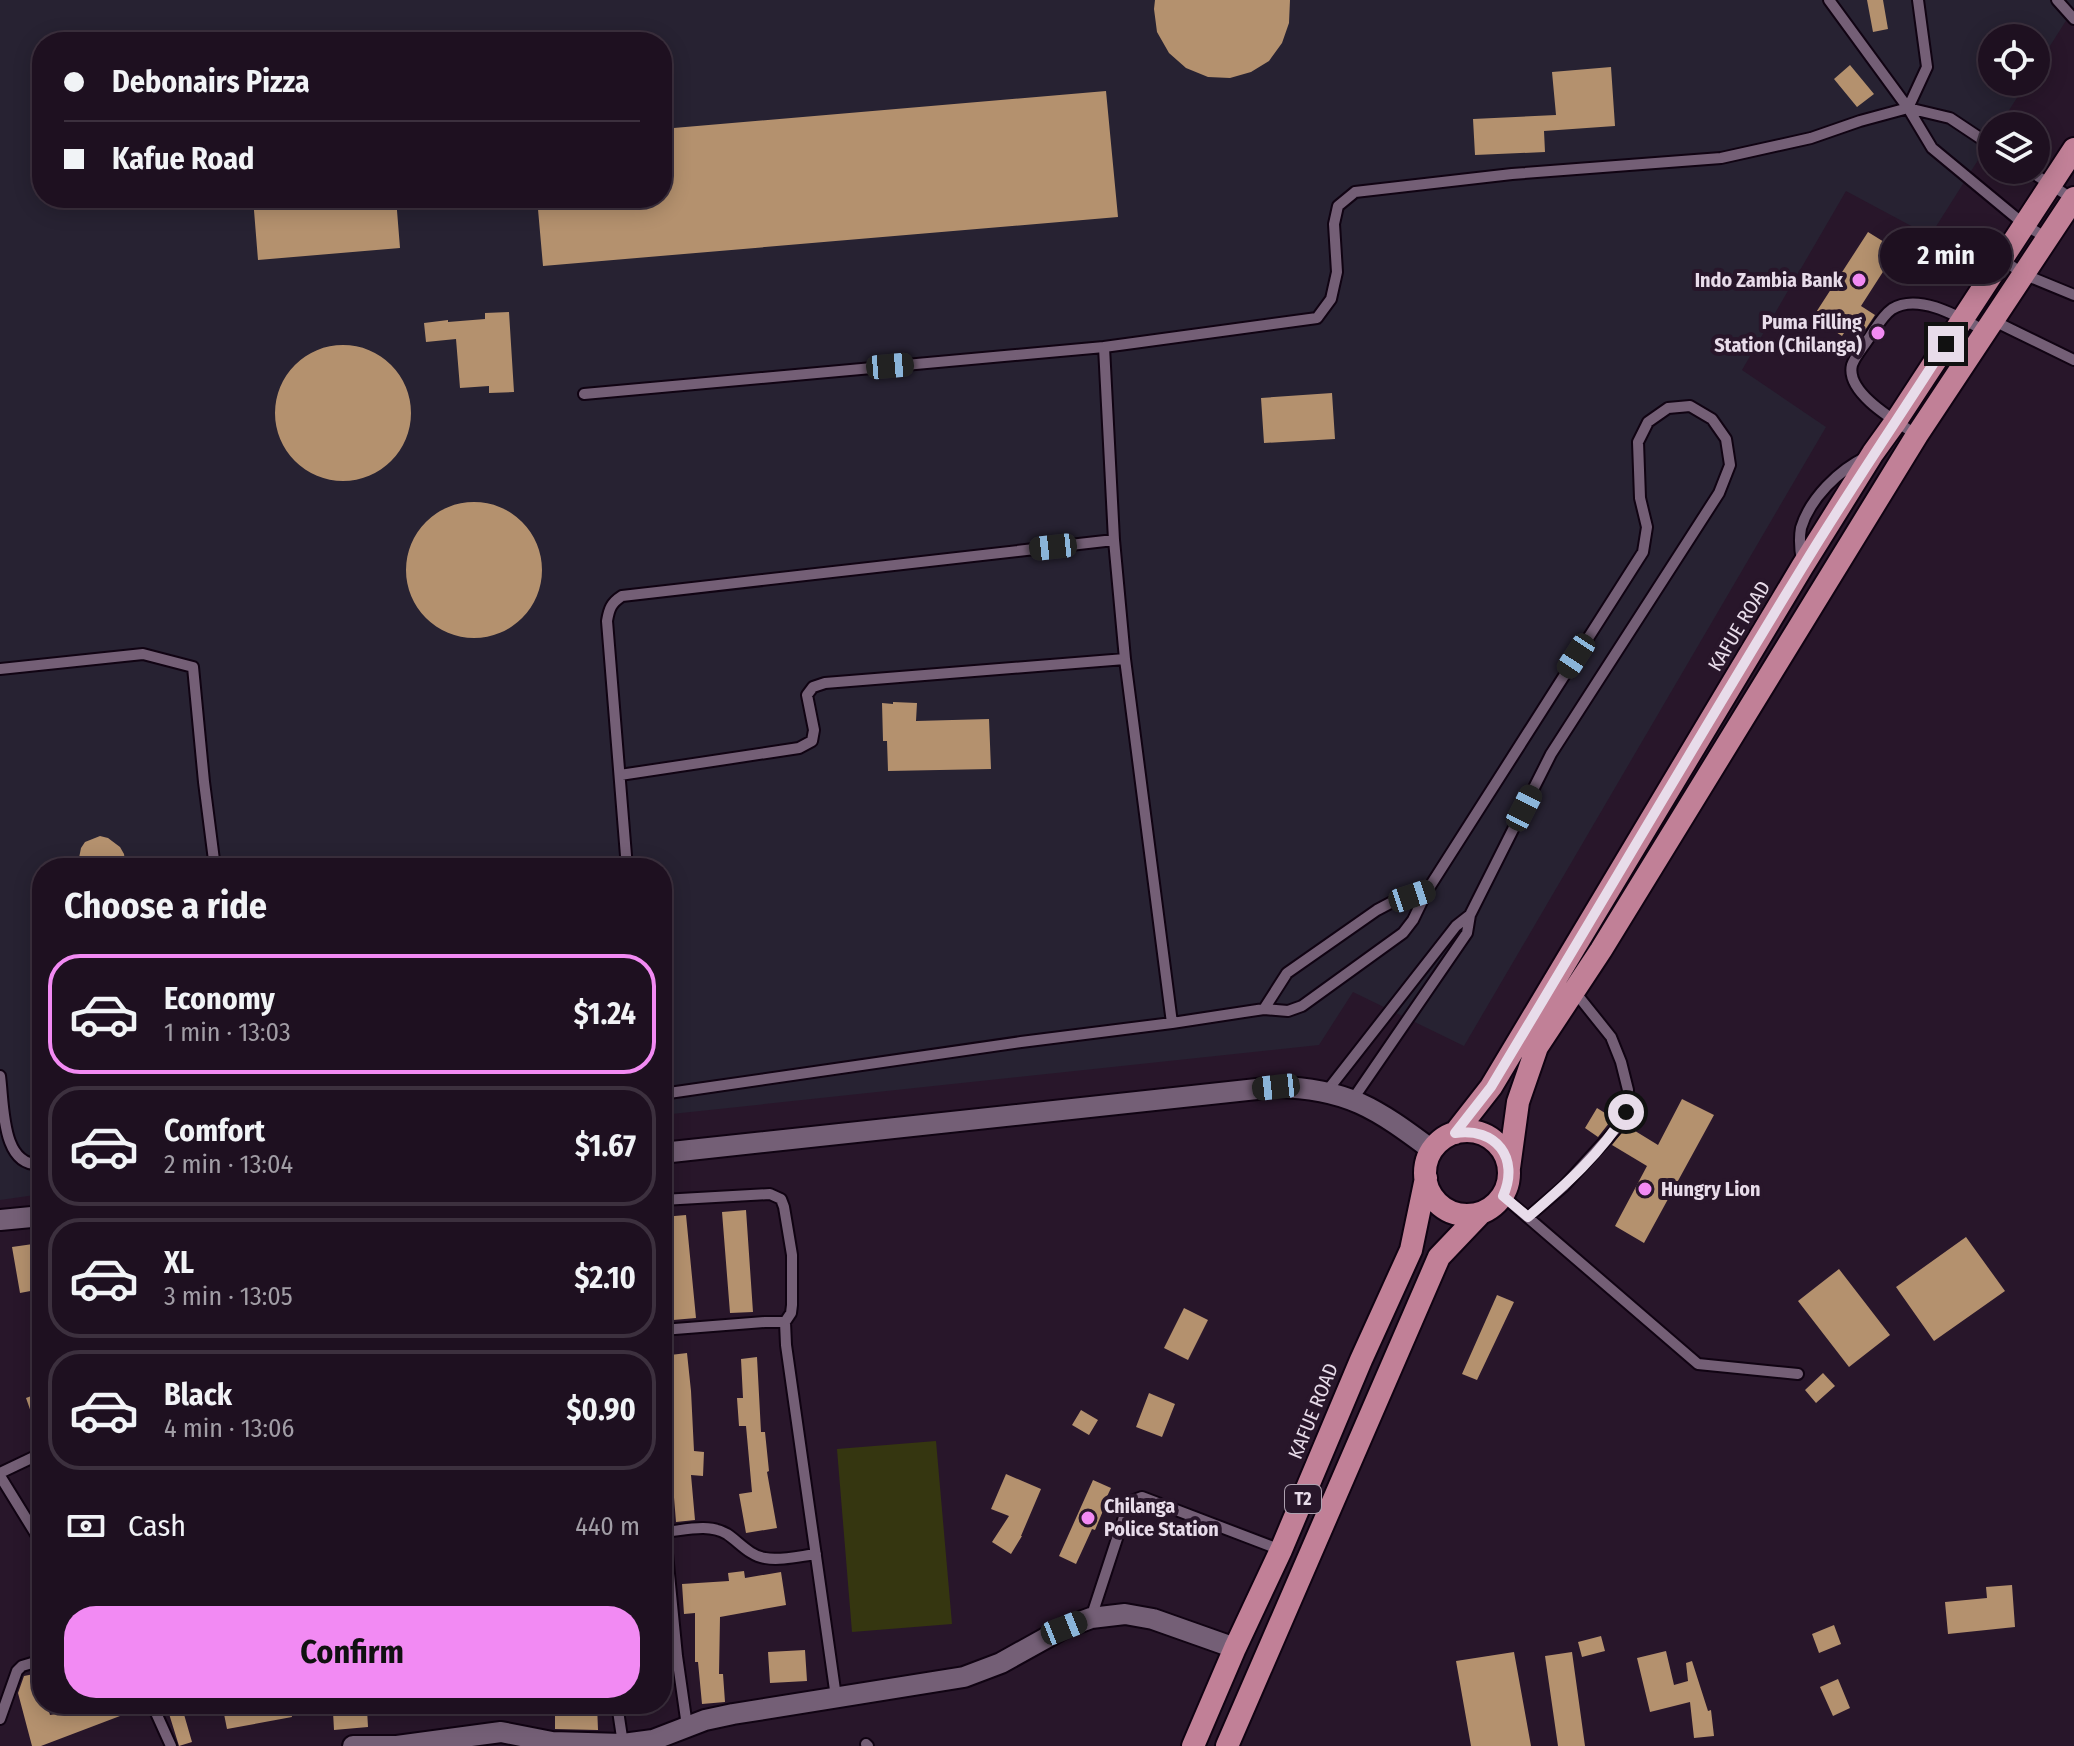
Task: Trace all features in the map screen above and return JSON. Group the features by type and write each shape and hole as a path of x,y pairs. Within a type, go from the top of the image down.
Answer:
{"highway":[{"name":"KAFUE ROAD","path":"1455,1133 1491,1087 1873,453 2074,149"},
{"path":"1509,1168 1505,1154 1496,1142 1484,1134 1469,1131 1455,1133 1432,1150 1426,1164 1426,1178 1435,1200 1456,1213 1480,1214 1503,1196 1509,1183 1518,1102 1537,1047 1575,992 1917,435 2074,198"},
{"name":"KAFUE ROAD","path":"1193,1746 1411,1250 1426,1178"},
{"name":"T2","path":"1227,1746 1439,1257 1480,1214"}],"street":[{"path":"672,1152 1276,1087 1327,1091 1353,1099 1388,1117 1432,1150"},
{"path":"0,1220 32,1217"},
{"path":"353,1746 397,1746 501,1732 552,1742 623,1744 653,1740 705,1720 733,1714 964,1677 1001,1663 1064,1628 1091,1618 1125,1614 1153,1619 1235,1648"}],"lane":[{"path":"1829,0 1908,108 1932,148 2025,225 2047,238"},
{"path":"1908,108 1927,67 1918,0"},
{"path":"2057,0 2074,19"},
{"path":"584,394 1104,347 1317,318 1331,299 1337,272 1334,224 1338,206 1355,192 1512,174 1721,158 1811,138 1908,108 1950,118 1978,137"},
{"path":"2050,185 2074,198"},
{"path":"2002,259 2023,274 2074,295"},
{"path":"1917,435 1873,406 1852,373 1852,362 1893,308 1906,303 1935,306 2074,360"},
{"path":"1104,347 1114,540 1125,659 1172,1023"},
{"path":"672,1093 1264,1009 1296,1009 1403,933 1413,920 1427,891 1643,552 1647,527 1640,498 1638,442 1648,422 1668,408 1690,406 1712,419 1726,439 1730,465 1719,493 1551,754 1470,915 1467,933 1353,1099"},
{"path":"626,858 607,621 613,601 622,596 1114,540"},
{"path":"0,669 143,654 193,667 214,858"},
{"path":"620,775 799,748 812,741 814,730 807,695 813,687 825,683 1125,659"},
{"path":"1264,1009 1287,973 1377,910 1396,900 1427,891"},
{"path":"1327,1091 1456,926 1470,915"},
{"path":"1528,1217 1564,1186 1616,1129 1626,1112 1628,1090 1611,1037 1575,992"},
{"path":"0,1076 9,1145 20,1160 32,1165"},
{"path":"672,1199 770,1194 781,1199 784,1207 792,1255 792,1305 785,1322 788,1360 836,1697"},
{"path":"1503,1196 1698,1364 1798,1374"},
{"path":"672,1329 785,1322"},
{"path":"32,1458 0,1474 32,1527"},
{"path":"1091,1618 1127,1508 1142,1497 1281,1550"},
{"path":"672,1531 715,1529 767,1559 816,1554"},
{"path":"672,1604 687,1726"},
{"path":"0,1719 17,1671 32,1663"},
{"path":"157,1714 171,1746"},
{"path":"618,1714 623,1744"}],"shaded area":[{"path":"0,0 2074,0 2074,8 2050,46 2050,24 1978,24 1978,96 2018,96 2008,112 1978,112 1978,160 1930,236 1846,191 1742,370 1826,427 1464,1046 1353,992 1319,1045 672,1114 672,858 32,858 32,1195 0,1200"},
{"path":"936,1441 952,1624 852,1632 837,1449"}],"building":[{"path":"1155,0 1290,0 1289,23 1282,43 1269,61 1251,72 1230,78 1208,77 1186,68 1169,53 1157,32"},
{"path":"1867,0 1883,0 1888,29 1873,32"},
{"path":"1850,65 1874,94 1857,107 1834,79"},
{"path":"1611,67 1615,126 1544,131 1545,152 1475,155 1473,119 1556,115 1552,72"},
{"path":"1106,91 1118,217 543,266 538,208 672,208 672,128"},
{"path":"254,208 397,208 400,248 258,260"},
{"path":"1868,232 1897,250 1861,306 1875,315 1861,336 1848,327 1842,336 1813,317"},
{"path":"509,312 514,392 489,393 489,386 460,388 456,339 426,342 424,323 485,319 485,313"},
{"path":"343,345 369,350 391,365 406,387 411,413 406,439 391,461 369,476 343,481 317,476 295,461 280,439 275,413 280,387 295,365 317,350"},
{"path":"1332,393 1335,439 1264,443 1261,398"},
{"path":"474,502 500,507 522,522 537,544 542,570 537,596 522,618 500,633 474,638 448,633 426,618 411,596 406,570 411,544 426,522 448,507"},
{"path":"882,703 917,703 916,721 989,719 991,769 888,771"},
{"path":"100,836 108,838 120,847 125,858 79,858 85,842"},
{"path":"1682,1099 1714,1115 1644,1243 1615,1226 1647,1166 1612,1145 1627,1126 1658,1145"},
{"path":"1597,1108 1613,1118 1598,1137 1585,1128"},
{"path":"746,1210 753,1312 730,1313 722,1212"},
{"path":"686,1215 696,1318 673,1320 672,1216"},
{"path":"1966,1237 2005,1291 1934,1341 1896,1287"},
{"path":"32,1244 32,1291 20,1293 12,1247"},
{"path":"1839,1269 1890,1335 1849,1367 1798,1301"},
{"path":"1497,1295 1514,1302 1477,1380 1462,1374"},
{"path":"1184,1308 1208,1320 1188,1360 1164,1348"},
{"path":"687,1353 694,1451 704,1452 703,1476 691,1475 695,1520 676,1522 672,1473 672,1355"},
{"path":"757,1357 761,1432 765,1432 767,1472 777,1528 746,1533 739,1494 752,1492 746,1426 739,1426 737,1398 743,1398 741,1359"},
{"path":"1823,1373 1835,1386 1816,1403 1805,1390"},
{"path":"1149,1393 1175,1404 1162,1437 1136,1427"},
{"path":"32,1396 32,1415 26,1398"},
{"path":"1081,1410 1098,1420 1089,1435 1072,1425"},
{"path":"1006,1474 1041,1489 1022,1536 1011,1554 992,1542 1009,1516 991,1509"},
{"name":"Chilanga Police Station","path":"1093,1480 1111,1488 1095,1530 1092,1529 1076,1564 1059,1556"},
{"path":"744,1571 745,1578 781,1572 786,1605 720,1617 719,1674 723,1674 725,1702 702,1704 698,1662 695,1662 695,1613 684,1614 682,1584 729,1581 728,1573"},
{"path":"2012,1585 2015,1627 1948,1634 1945,1602 1987,1598 1986,1587"},
{"path":"1834,1625 1841,1644 1819,1653 1812,1634"},
{"path":"1601,1636 1605,1651 1582,1657 1578,1642"},
{"path":"805,1650 807,1681 770,1683 768,1652"},
{"path":"1666,1651 1674,1685 1688,1681 1686,1663 1692,1661 1708,1711 1711,1710 1714,1736 1694,1738 1690,1702 1650,1712 1637,1658"},
{"path":"1514,1652 1531,1746 1471,1746 1456,1661"},
{"path":"1572,1652 1585,1746 1558,1746 1545,1656"},
{"path":"32,1674 32,1714 120,1716 41,1746 32,1746 18,1693 24,1676"},
{"path":"1838,1679 1850,1708 1833,1716 1820,1687"},
{"path":"169,1714 184,1714 192,1742 179,1746"},
{"path":"224,1714 292,1714 292,1717 227,1729"},
{"path":"333,1714 367,1714 368,1727 334,1730"},
{"path":"555,1714 597,1714 598,1730 555,1729"}],"place":[{"name":"Indo Zambia Bank","path":"1859,280"},
{"name":"Puma Filling Station (Chilanga)","path":"1878,333"},
{"name":"Hungry Lion","path":"1645,1189"},
{"name":"Chilanga Police Station","path":"1088,1518"}],"route":[{"path":"1626,1112 1616,1129 1564,1186 1528,1217 1503,1196 1509,1183 1509,1168 1505,1154 1496,1142 1484,1134 1469,1131 1455,1133 1491,1087 1802,567 1946,344"}]}
